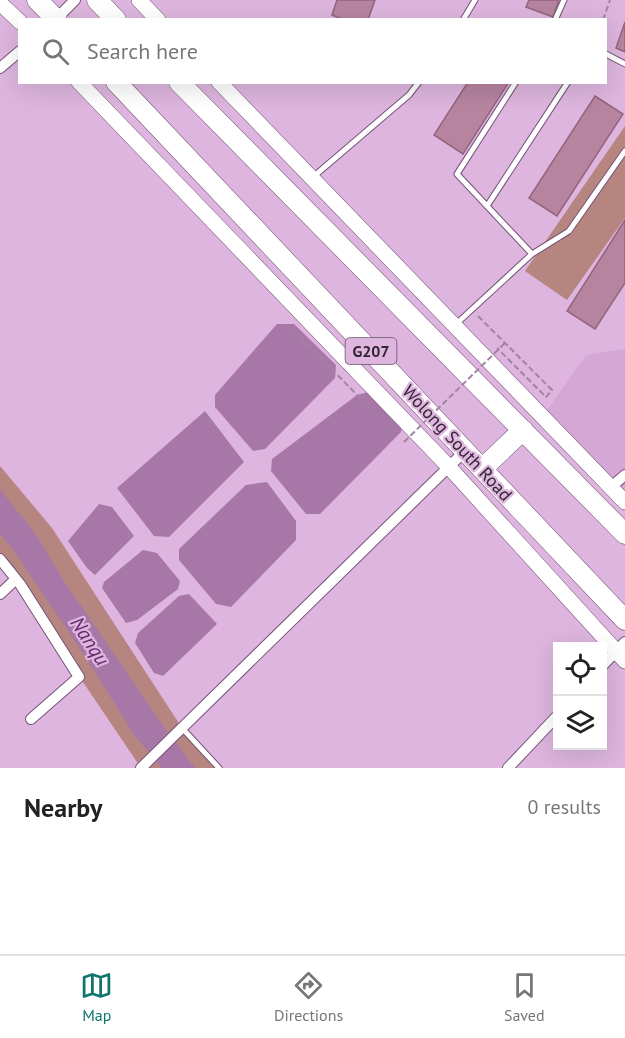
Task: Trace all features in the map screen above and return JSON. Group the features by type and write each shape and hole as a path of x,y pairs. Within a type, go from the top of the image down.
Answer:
{"highway":[{"path":"37,0 55,18"},
{"path":"97,0 114,18"},
{"name":"Wolong South Road","path":"118,84 625,620"},
{"name":"G207","path":"181,84 625,534"},
{"path":"482,469 523,430"}],"street":[{"path":"57,18 75,0"},
{"path":"139,0 156,18"},
{"path":"0,3 18,20"},
{"path":"0,68 18,53"},
{"path":"81,84 449,467 622,651 607,663"},
{"path":"221,84 625,502"},
{"path":"141,768 465,451"},
{"path":"611,487 625,475"},
{"path":"0,559 16,579 79,677 32,719"},
{"path":"0,594 16,579"},
{"path":"508,768 553,720"}],"lane":[{"path":"464,18 475,0"},
{"path":"556,18 564,0"},
{"path":"607,55 625,64"},
{"path":"312,178 409,95 417,84"},
{"path":"515,84 457,174 532,254"},
{"path":"487,207 567,84"},
{"path":"455,326 532,254 569,231 625,152"},
{"path":"182,728 219,768"}],"path":[{"path":"604,18 610,0"},
{"path":"480,318 552,390 546,397 504,354"},
{"path":"405,442 506,342"},
{"path":"310,346 373,410"}],"shaded area":[{"path":"625,126 625,218 567,300 525,271"},
{"path":"625,349 625,502 543,416 586,355"},
{"path":"0,466 52,528 182,728 219,768 141,768 0,559"}],"water":[{"path":"277,324 294,324 336,365 335,378 265,449 253,451 215,407 215,395"},
{"path":"369,392 402,424 401,432 320,514 306,514 271,471 272,459 357,395"},
{"path":"205,411 244,462 169,537 154,536 117,488"},
{"path":"267,482 296,521 296,540 231,607 216,604 179,560 179,549 246,485"},
{"name":"Nanqu","path":"0,489 37,536 64,581 157,717 195,768 162,768 135,736 79,647 0,534"},
{"path":"99,504 112,507 134,536 95,575 87,568 68,541"},
{"path":"143,550 157,553 180,581 178,589 137,620 126,623 102,588 104,582"},
{"path":"189,594 217,624 163,676 154,673 135,643 138,633 179,596"}],"building":[{"path":"337,0 375,0 369,18 339,18 332,15"},
{"path":"529,0 559,0 553,17 526,7"},
{"path":"625,22 625,52 616,48"},
{"path":"467,84 508,84 463,154 434,135"},
{"path":"595,96 623,114 557,216 529,198"},
{"path":"625,220 625,283 595,329 567,311"}]}
